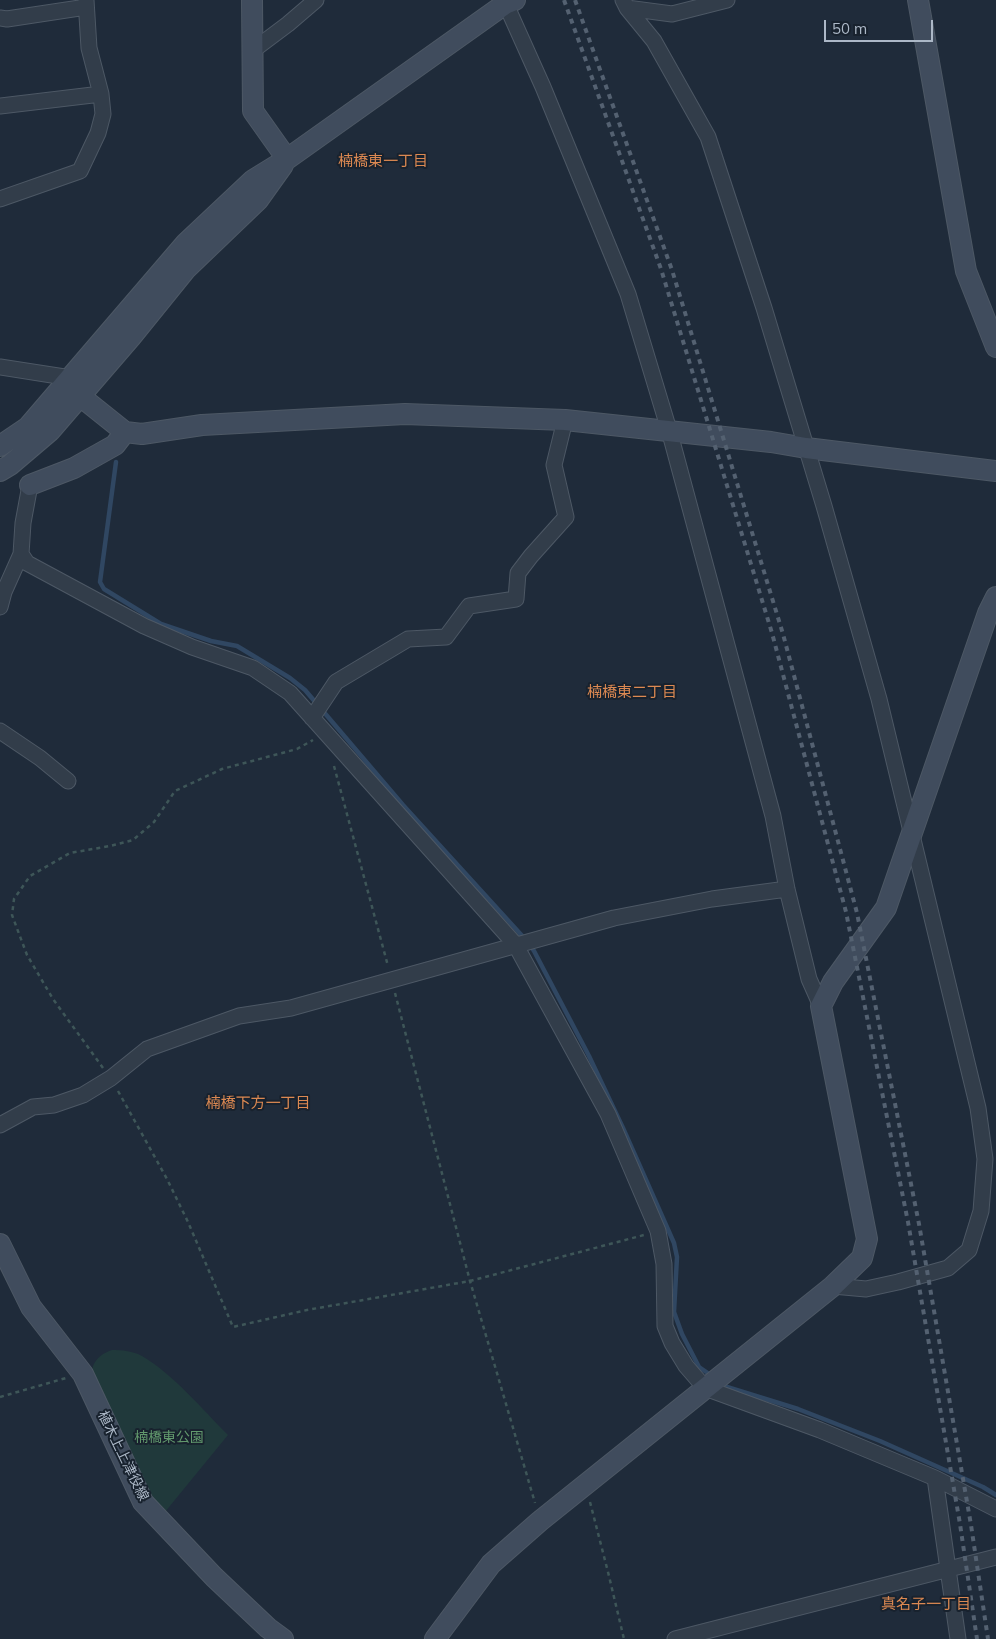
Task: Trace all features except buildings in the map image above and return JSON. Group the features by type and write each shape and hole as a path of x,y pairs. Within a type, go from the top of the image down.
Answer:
{"street":[{"path":"252,0 253,111 287,160"},
{"path":"252,51 316,0"},
{"path":"625,4 672,14 727,0"},
{"path":"918,0 966,271 996,347"},
{"path":"0,446 28,427 186,243 252,180 287,160 508,1 628,294 669,430 773,816 787,890 809,979 821,1006 867,1239 862,1258 833,1286 540,1520 491,1564 435,1639"},
{"path":"0,18 7,19 86,4 89,48 101,94 103,114 98,133 80,171 0,198"},
{"path":"625,4 654,41 708,137 764,308 824,506 879,699 978,1108 986,1159 981,1211 969,1250 948,1268 866,1289 833,1286"},
{"path":"0,106 101,94"},
{"path":"0,471 10,465 50,431 131,337 186,269 258,200 287,160"},
{"path":"0,367 71,378"},
{"path":"71,378 80,396 124,432 142,434 202,425 405,414 565,420 771,442 996,471"},
{"path":"312,718 336,682 408,639 446,637 468,606 516,599 518,573 566,517 554,465 565,420"},
{"path":"0,606 4,592 21,554 23,522 30,485 74,468 115,445 124,432"},
{"path":"21,554 27,563 144,626 192,647 253,668 290,693 516,944 608,1114 658,1231 664,1264 665,1326 672,1343 686,1366 705,1388 820,1430 935,1478 996,1509"},
{"path":"821,1006 833,982 886,908 988,612 996,597"},
{"path":"0,730 40,758 68,781"},
{"path":"0,1125 33,1107 54,1105 83,1095 110,1078 147,1049 239,1016 291,1008 614,918 712,899 787,890"},
{"name":"植木上上津役線","path":"0,1244 31,1307 83,1374 143,1502 214,1576 268,1628 284,1639"},
{"path":"935,1478 958,1639"},
{"path":"674,1639 996,1557"}],"path":[{"path":"326,733 297,750 222,769 175,791 154,822 133,840 110,846 70,852 30,876 14,899 12,915 27,955 54,999 110,1078 167,1179 184,1213 233,1327 307,1310 470,1281 658,1231"},
{"path":"332,758 470,1281 540,1520"},
{"path":"0,1397 83,1374"},
{"path":"585,1485 624,1639"}],"green space":[{"name":"楠橋東公園","path":"112,1350 135,1353 154,1364 187,1393 228,1435 165,1512 146,1489 92,1376 93,1367 97,1359"}],"waterway":[{"path":"116,462 100,582 104,589 161,624 211,641 237,646 290,678 305,690 403,805 525,939"},
{"path":"530,945 589,1056 674,1243 677,1257 674,1312 682,1334 699,1367 712,1376"},
{"path":"722,1383 727,1387 798,1409 880,1441 983,1487 996,1495"}],"railway":[{"path":"564,0 661,269 772,633 846,912 908,1222 960,1524 977,1639"},
{"path":"575,0 672,270 783,634 857,913 919,1224 971,1525 988,1639"}],"district":[{"name":"楠橋東一丁目","path":"383,161"},
{"name":"楠橋東二丁目","path":"632,692"},
{"name":"楠橋下方一丁目","path":"258,1103"},
{"name":"真名子一丁目","path":"926,1604"}]}
